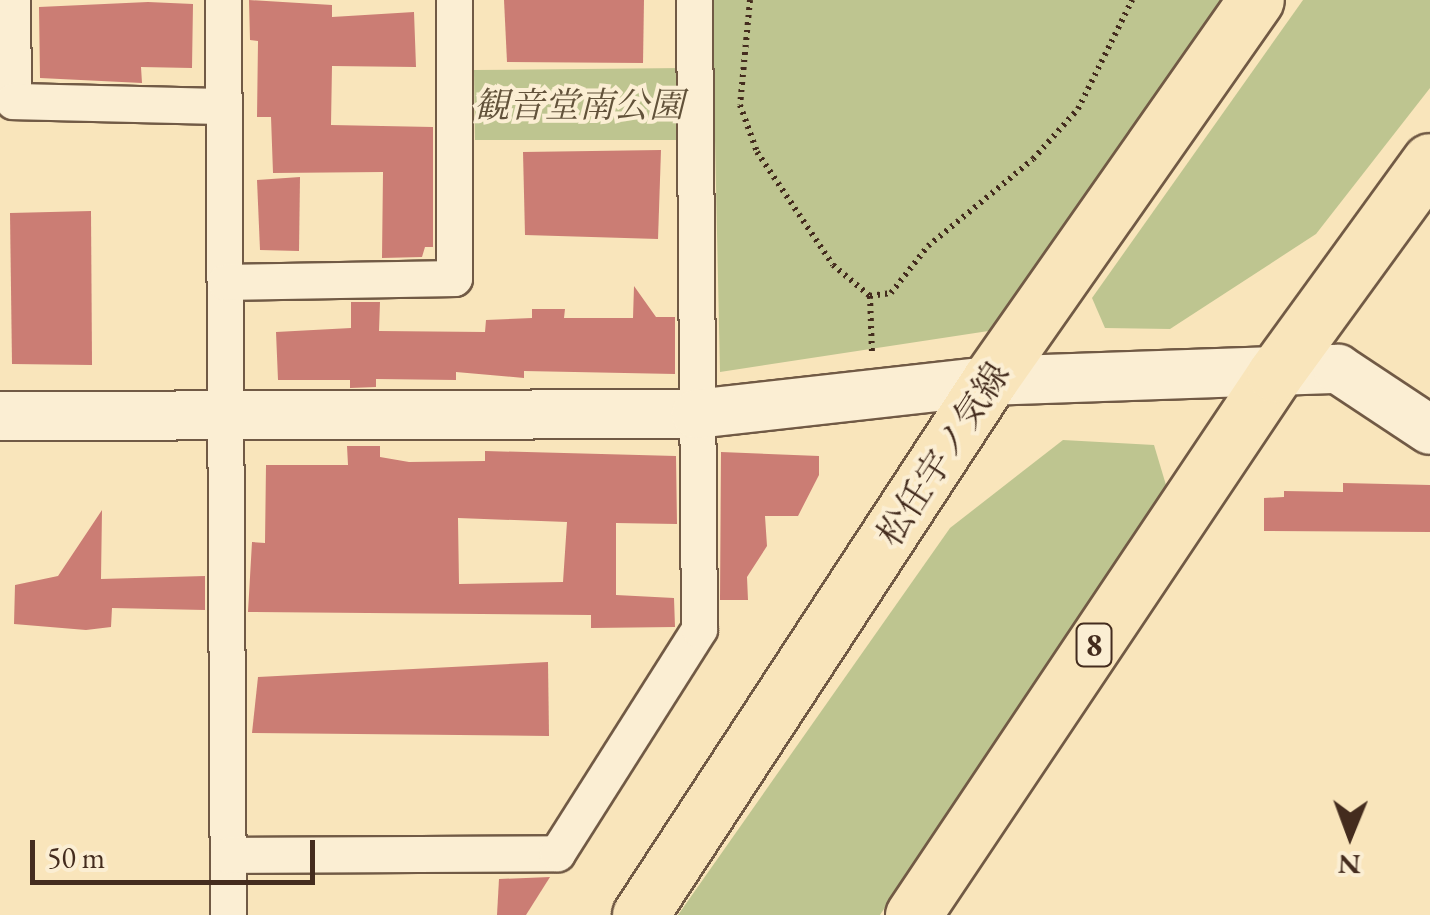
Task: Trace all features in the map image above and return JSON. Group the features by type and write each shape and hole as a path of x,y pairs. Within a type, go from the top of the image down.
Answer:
{"main road":[{"name":"松任宇ノ気線","path":"640,915 989,382 1256,0"},
{"name":"8","path":"913,915 1276,374 1430,161"}],"street":[{"path":"12,0 13,102 223,106"},
{"path":"223,0 226,282 220,415 228,915"},
{"path":"226,282 454,278 454,0"},
{"path":"228,855 557,853 699,628 694,0"},
{"path":"0,416 696,414 989,382 1338,369 1430,430"}],"path":[{"path":"750,0 740,105 757,152 833,265 870,296 874,395"},
{"path":"870,296 890,293 928,246 1033,159 1078,109 1132,0"}],"green space":[{"path":"712,0 1232,0 995,330 720,372"},
{"path":"1303,0 1430,0 1430,88 1316,234 1170,329 1105,328 1092,298"},
{"name":"観音堂南公園","path":"684,68 682,140 475,140 474,70"},
{"path":"1063,440 1154,445 1166,485 880,915 678,915 950,528"}],"building":[{"path":"249,0 332,5 332,17 414,12 416,67 332,66 331,125 433,127 433,247 425,247 422,257 382,258 383,172 273,173 271,117 257,117 258,41 250,40"},
{"path":"504,0 644,0 643,63 507,62"},
{"path":"193,4 192,68 141,67 142,83 40,78 39,7"},
{"path":"661,150 658,239 525,235 523,152"},
{"path":"300,177 299,251 260,250 257,180"},
{"path":"91,211 92,365 12,364 10,213"},
{"path":"634,286 656,317 675,317 675,374 524,371 524,378 456,372 456,380 376,379 376,387 350,388 350,380 278,380 276,332 351,328 351,302 380,302 379,331 485,332 486,320 532,318 532,309 565,309 564,318 633,318"},
{"path":"347,446 380,446 380,457 409,462 485,461 485,451 676,456 677,524 616,523 616,595 674,598 675,627 591,628 591,615 248,612 252,542 265,543 266,465 348,465","holes":["458,518 567,522 563,582 459,584"]},
{"path":"721,452 819,456 819,475 798,516 765,516 767,546 747,577 748,600 720,600"},
{"path":"1343,483 1430,485 1430,532 1264,531 1264,498 1284,497 1284,491 1343,492"},
{"path":"102,510 101,579 205,576 205,610 112,608 111,627 86,630 14,624 15,585 58,576"},
{"path":"548,662 549,736 252,733 258,677"},
{"path":"550,877 526,915 497,915 499,879"}]}
